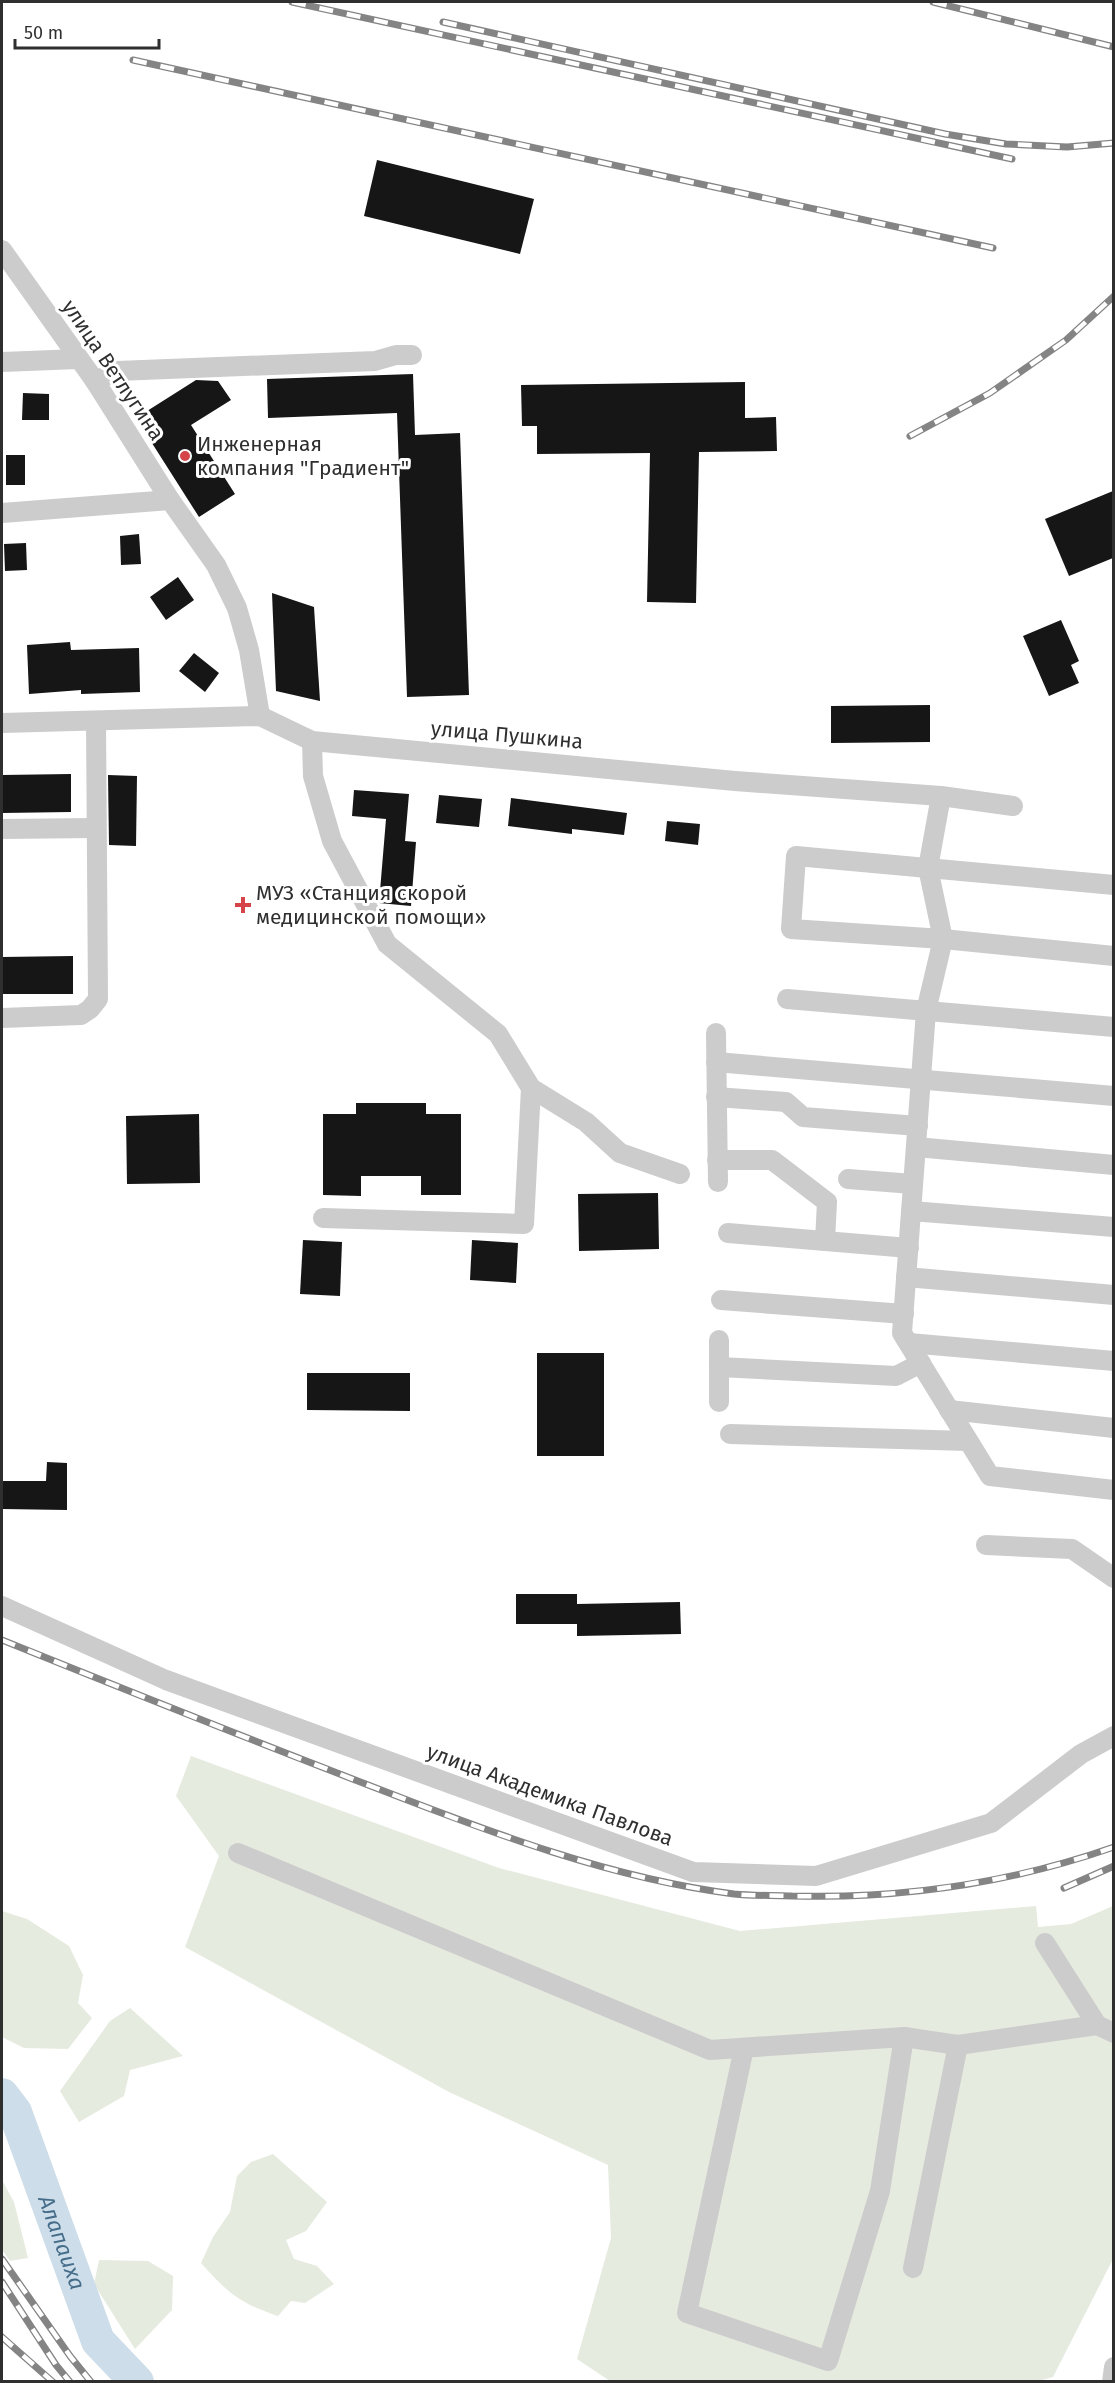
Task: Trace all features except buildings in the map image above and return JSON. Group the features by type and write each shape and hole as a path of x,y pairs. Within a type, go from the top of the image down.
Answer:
{"street":[{"name":"улица Ветлугина","path":"2,250 95,381 170,500 216,565 237,608 249,650 260,716"},
{"path":"95,381 117,371 375,361 396,355 412,355"},
{"path":"2,362 78,359"},
{"path":"2,513 170,500"},
{"name":"улица Пушкина","path":"2,723 260,716 312,741 735,781 941,796 1013,806"},
{"path":"2,1018 81,1014 90,1009 98,999 96,721"},
{"path":"312,741 313,776 332,841 387,944 498,1034 531,1088 586,1122 620,1153 680,1174"},
{"path":"941,796 928,868 943,939 926,1011 902,1333 990,1476 1113,1490"},
{"path":"2,829 95,828"},
{"path":"1113,885 796,856 791,929 943,939 1113,956"},
{"path":"787,999 1113,1027"},
{"path":"716,1033 718,1182"},
{"path":"716,1062 1113,1096"},
{"path":"323,1218 524,1224 531,1088"},
{"path":"716,1097 786,1102 803,1117 918,1126"},
{"path":"916,1147 1113,1165"},
{"path":"717,1160 772,1160 826,1202 825,1241"},
{"path":"848,1179 913,1184"},
{"path":"911,1211 1113,1227"},
{"path":"728,1233 909,1248"},
{"path":"906,1277 1113,1295"},
{"path":"721,1300 904,1314"},
{"path":"719,1340 720,1402"},
{"path":"909,1343 1113,1361"},
{"path":"719,1367 896,1376 921,1363"},
{"path":"949,1410 1113,1428"},
{"path":"730,1434 967,1441"},
{"path":"986,1545 1072,1550 1113,1578"},
{"name":"улица Академика Павлова","path":"2,1606 166,1680 693,1872 816,1876 980,1827 991,1823 1081,1754 1113,1736"},
{"path":"238,1853 710,2050 904,2037 958,2045 1105,2029 1045,1943"},
{"path":"744,2048 687,2313 828,2361 880,2191 904,2037"},
{"path":"913,2268 958,2045"},
{"path":"1112,2382 1113,2367"}],"shaded area":[{"path":"191,1756 499,1868 740,1931 1036,1906 1038,1927 1071,1924 1113,1906 1113,2259 1053,2377 1035,2382 610,2381 577,2359 611,2238 608,2165 449,2092 185,1947 219,1856 176,1796"},
{"path":"2,1911 27,1919 69,1946 83,1975 78,2003 92,2018 68,2049 24,2048 2,2037"},
{"path":"130,2008 183,2056 130,2070 124,2096 79,2122 60,2091 110,2021"},
{"path":"273,2154 327,2202 306,2231 286,2240 294,2259 317,2266 334,2284 305,2303 291,2301 278,2316 235,2296 201,2263 213,2237 230,2212 237,2176 251,2162"},
{"path":"2,2180 14,2202 28,2258 10,2261 2,2250"},
{"path":"99,2260 148,2261 173,2276 172,2310 135,2349 94,2284"}],"waterway":[{"name":"Алапаиха","path":"2,2095 15,2112 98,2341 137,2382"}],"railway":[{"path":"292,2 1012,159"},
{"path":"933,2 1114,47"},
{"path":"443,22 945,134 1006,144 1067,147 1114,143"},
{"path":"133,60 993,248"},
{"path":"910,436 990,393 1066,340 1114,296"},
{"path":"2,1640 463,1821 552,1852 688,1887 748,1895 874,1895 996,1879 1075,1860 1114,1847"},
{"path":"1064,1888 1114,1866"},
{"path":"2,2259 91,2382"},
{"path":"2,2282 56,2365 70,2382"},
{"path":"2,2337 53,2382"}],"place":[{"name":"Инженерная компания \"Градиент\"","path":"185,456"},
{"name":"МУЗ «Станция скорой медицинской помощи»","path":"243,905"}]}
